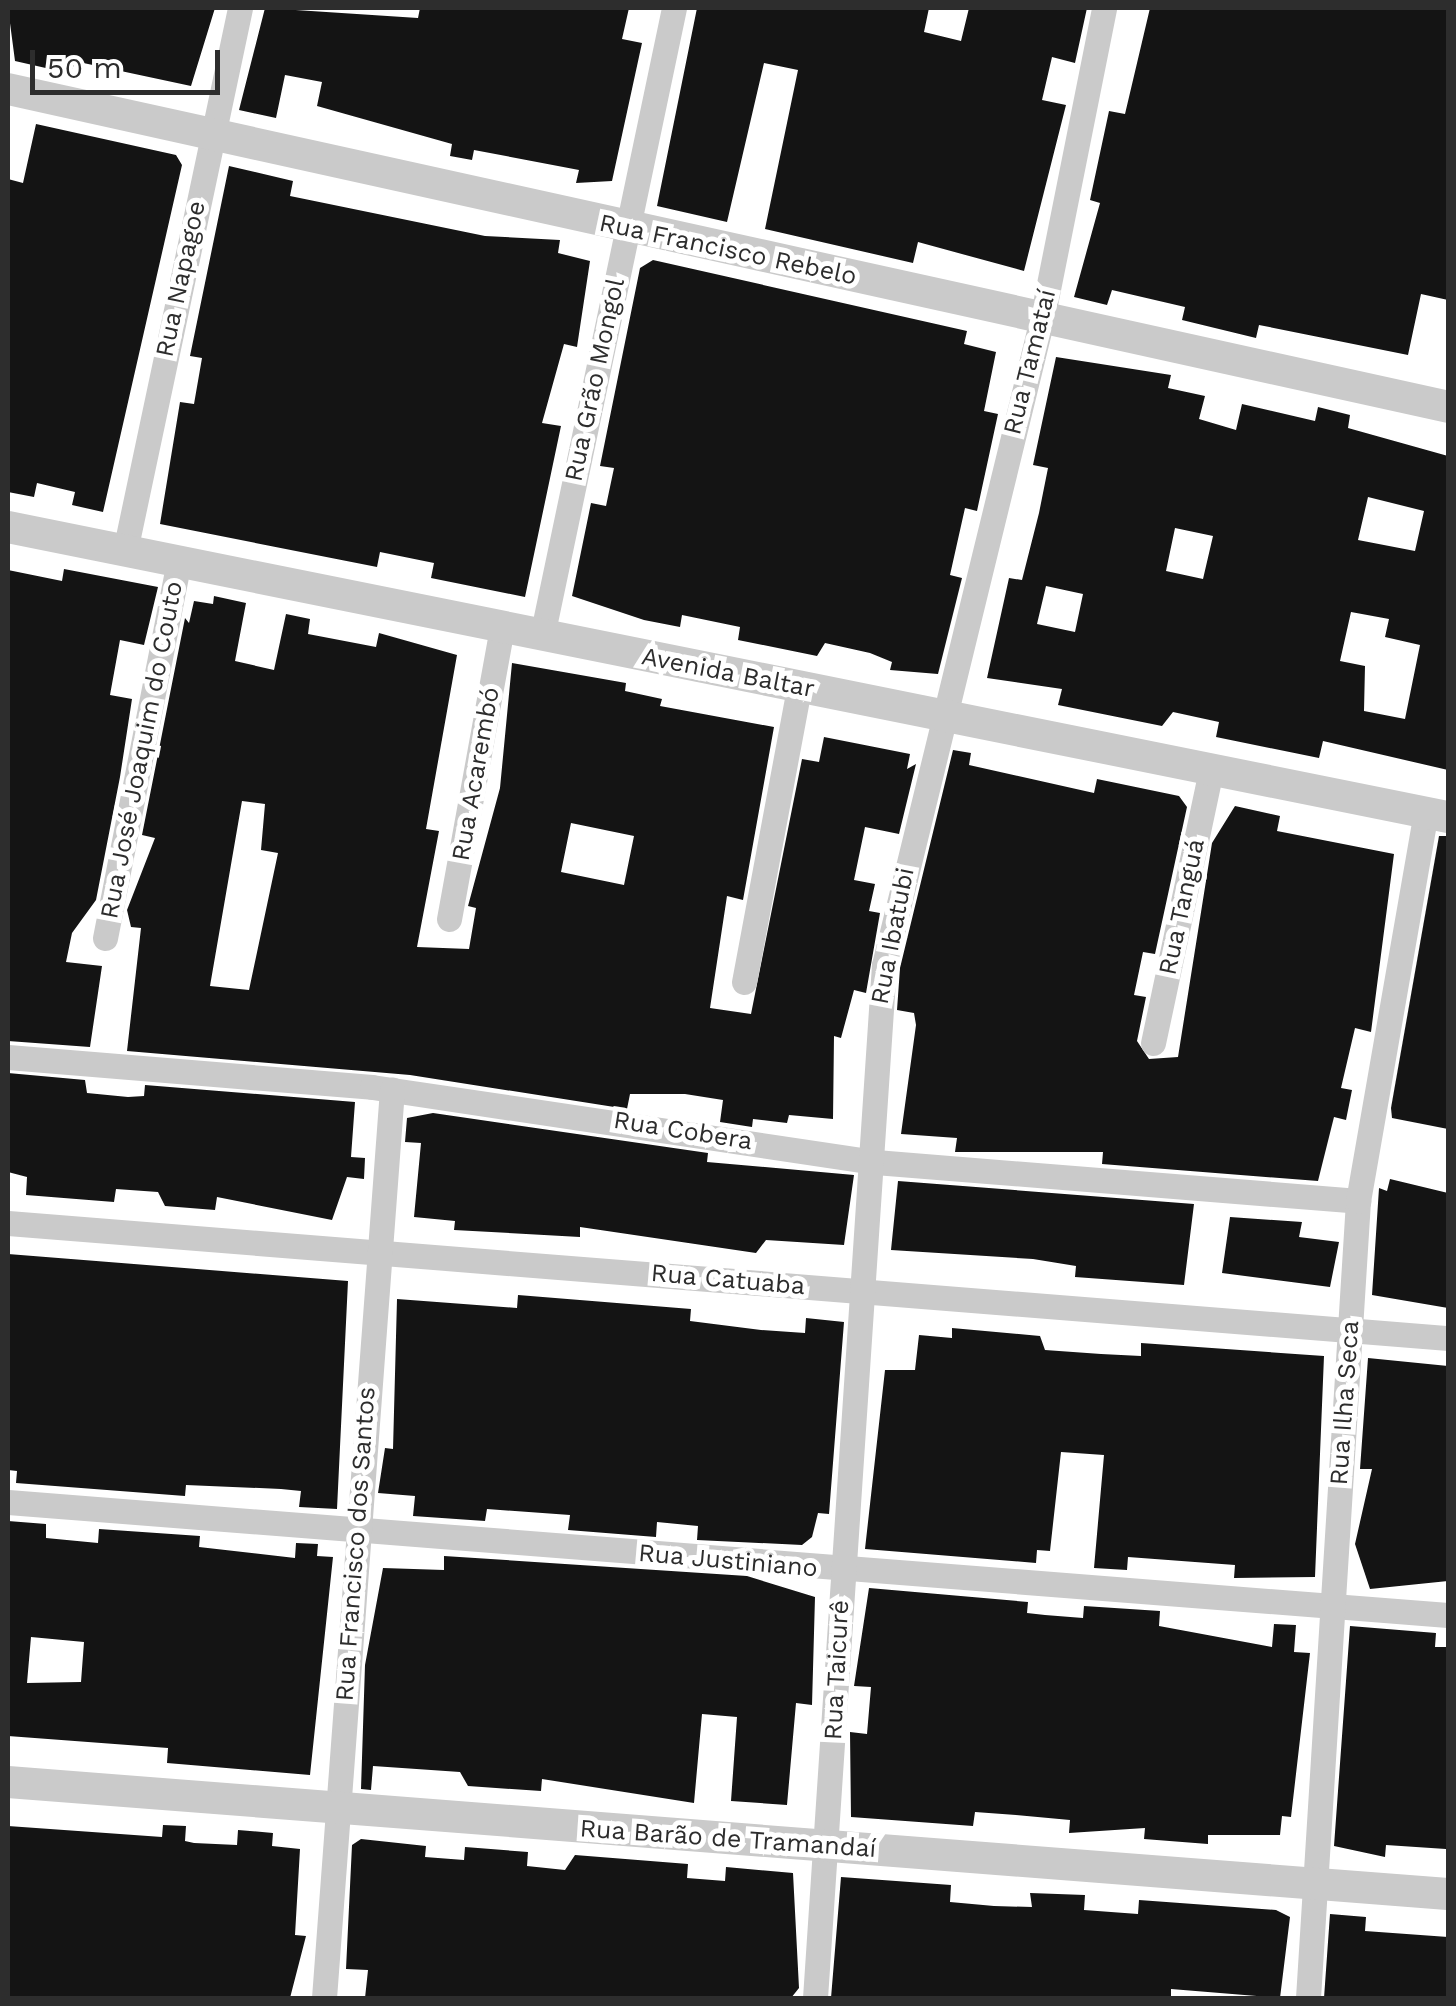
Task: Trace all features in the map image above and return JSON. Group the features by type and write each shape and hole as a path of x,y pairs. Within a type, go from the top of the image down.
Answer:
{"street":[{"name":"Rua Napagoe","path":"125,551 240,8"},
{"name":"Rua Grão Mongol","path":"542,636 674,8"},
{"name":"Rua Tamataí","path":"941,713 1042,319 1104,8"},
{"name":"Rua Francisco Rebelo","path":"8,89 1448,407"},
{"name":"Avenida Baltar","path":"8,528 1437,815"},
{"name":"Rua José Joaquim do Couto","path":"104,938 179,562"},
{"name":"Rua Acarembó","path":"449,919 502,628"},
{"path":"744,982 799,688"},
{"name":"Rua Ibatubi","path":"874,1162 884,966 941,713"},
{"name":"Rua Tanguá","path":"1153,1043 1211,770"},
{"name":"Rua Ilha Seca","path":"1308,1998 1358,1201 1437,815"},
{"name":"Rua Cobera","path":"8,1057 392,1090 874,1162 1358,1201"},
{"name":"Rua Francisco dos Santos","path":"324,1998 354,1529 392,1090"},
{"name":"Rua Taicurê","path":"816,1998 842,1571 874,1162"},
{"name":"Rua Catuaba","path":"8,1223 1448,1338"},
{"name":"Rua Justiniano","path":"8,1502 1448,1616"},
{"name":"Rua Barão de Tramandaí","path":"8,1782 1448,1894"}],"building":[{"path":"8,8 215,8 191,86 74,61 72,74 15,61"},
{"path":"265,8 418,18 420,8 629,8 622,39 642,43 612,181 576,183 579,170 474,150 472,160 450,156 452,144 317,106 322,82 285,75 276,118 239,110"},
{"path":"697,8 929,8 924,32 961,41 969,8 1087,8 1075,63 1052,57 1042,100 1066,105 1024,271 918,242 913,263 765,229 798,70 764,63 727,222 657,206"},
{"path":"1150,8 1448,8 1448,300 1421,294 1408,355 1259,325 1256,338 1182,320 1185,307 1112,290 1107,305 1074,297 1100,203 1090,200 1109,111 1125,114"},
{"path":"36,124 176,155 182,165 103,512 72,505 75,492 37,483 34,497 8,492 8,179 23,183"},
{"path":"229,166 293,181 290,196 485,236 560,240 558,253 590,261 577,347 564,344 542,423 561,426 525,597 431,578 434,563 380,552 377,567 160,524 180,402 194,404 202,358 190,356"},
{"path":"653,260 967,331 964,344 996,352 984,411 998,414 977,511 965,508 950,575 962,578 938,674 890,670 892,662 825,643 817,656 738,640 740,627 682,615 680,627 644,620 572,596 591,503 606,506 614,468 600,466 640,268"},
{"path":"1056,357 1171,375 1168,388 1205,396 1199,419 1236,430 1242,404 1315,421 1318,407 1350,415 1348,428 1448,456 1448,770 1323,741 1319,758 1216,737 1219,722 1173,712 1162,726 1058,705 1062,689 987,678 1009,578 1022,580 1039,513 1048,468 1033,465","holes":["1368,497 1424,511 1415,551 1358,540","1175,528 1213,536 1203,579 1166,571","1046,586 1083,594 1075,632 1037,624","1351,612 1389,619 1385,637 1420,645 1405,719 1364,711 1365,666 1340,661"]},
{"path":"64,569 158,587 144,645 120,640 110,695 132,699 120,777 96,900 72,933 66,962 102,966 90,1047 8,1041 8,570 62,581"},
{"path":"214,596 246,603 235,661 274,670 286,614 310,619 308,634 376,647 379,633 457,655 426,829 439,831 417,947 469,949 476,908 468,906 500,788 512,663 626,683 625,691 662,699 660,706 774,727 743,900 727,896 710,1008 751,1014 802,759 819,762 824,737 910,754 907,769 916,764 899,834 865,827 854,880 875,884 869,911 880,913 866,993 854,990 841,1038 834,1036 833,1119 789,1115 787,1123 753,1119 752,1127 720,1122 723,1100 685,1094 630,1094 627,1109 410,1075 127,1051 141,928 131,927 127,910 155,838 142,835 185,618 189,623 194,601 213,604","holes":["242,801 265,804 261,850 278,853 249,990 210,986","571,823 634,836 624,885 561,872"]},
{"path":"953,750 971,753 969,765 1094,793 1097,779 1179,796 1187,807 1155,954 1143,952 1134,995 1146,997 1137,1041 1149,1059 1178,1057 1212,843 1235,806 1280,816 1277,831 1394,854 1371,1032 1355,1028 1341,1088 1352,1090 1346,1120 1334,1117 1318,1181 1102,1164 1103,1152 955,1152 957,1138 901,1134 916,1025 914,1013 897,1010 900,968"},
{"path":"1439,836 1448,836 1448,1129 1392,1118 1391,1108"},
{"path":"8,1073 85,1080 87,1093 128,1097 144,1096 145,1085 355,1102 351,1157 365,1158 364,1179 347,1177 332,1220 217,1197 215,1210 165,1206 158,1192 116,1189 114,1202 26,1195 27,1177 8,1172"},
{"path":"433,1113 708,1153 707,1162 854,1175 844,1245 766,1240 756,1253 580,1227 580,1237 454,1230 455,1221 414,1217 421,1143 405,1142 407,1118"},
{"path":"1390,1179 1448,1193 1448,1308 1372,1295 1379,1188 1387,1191"},
{"path":"898,1181 1194,1204 1184,1285 1075,1277 1076,1266 1033,1259 891,1250"},
{"path":"1230,1217 1302,1222 1299,1237 1339,1242 1330,1287 1222,1273"},
{"path":"8,1254 348,1281 337,1509 299,1507 301,1491 281,1489 186,1485 185,1496 16,1483 17,1471 8,1470"},
{"path":"518,1295 691,1309 690,1321 761,1330 805,1333 806,1318 844,1322 829,1514 818,1513 812,1537 802,1545 697,1540 698,1526 657,1522 656,1537 568,1530 570,1515 487,1509 485,1521 413,1516 415,1496 378,1493 385,1448 393,1449 397,1299 517,1308"},
{"path":"952,1328 1040,1336 1045,1350 1141,1356 1141,1343 1324,1356 1315,1577 1234,1578 1235,1565 1128,1557 1127,1570 1094,1568 1104,1455 1061,1452 1050,1551 1037,1550 1036,1563 865,1549 885,1370 915,1370 919,1335 952,1338"},
{"path":"1368,1358 1448,1366 1448,1581 1370,1589 1355,1544 1372,1469 1360,1469"},
{"path":"8,1521 46,1524 46,1538 98,1543 99,1529 200,1536 199,1547 295,1558 296,1543 318,1544 317,1556 333,1557 310,1775 167,1763 168,1748 8,1736","holes":["31,1637 84,1642 81,1682 27,1683"]},
{"path":"444,1556 747,1576 815,1597 812,1705 796,1703 787,1805 731,1801 737,1717 702,1714 694,1803 542,1779 541,1791 468,1786 460,1772 373,1766 371,1790 361,1789 365,1665 383,1568 444,1570"},
{"path":"869,1588 1028,1602 1027,1613 1045,1615 1083,1618 1084,1606 1160,1611 1159,1626 1272,1647 1274,1624 1296,1625 1294,1652 1310,1653 1291,1817 1282,1816 1280,1835 1208,1835 1208,1844 1144,1839 1145,1828 1069,1833 1070,1820 1016,1815 975,1812 973,1826 851,1817 850,1732 867,1734 871,1687 854,1686"},
{"path":"1350,1626 1436,1633 1435,1647 1448,1647 1446,1849 1386,1845 1385,1857 1334,1846"},
{"path":"163,1825 186,1826 185,1841 194,1843 237,1845 238,1830 273,1833 272,1846 300,1849 295,1935 306,1936 290,1998 8,1998 8,1826 162,1837"},
{"path":"361,1839 426,1846 425,1857 464,1860 465,1847 528,1852 527,1866 565,1870 575,1855 688,1864 687,1878 725,1881 726,1867 793,1873 799,1988 791,1998 365,1998 368,1970 346,1969 352,1845"},
{"path":"841,1877 951,1885 950,1902 994,1906 1032,1907 1030,1893 1085,1895 1084,1910 1138,1914 1139,1900 1276,1910 1290,1917 1280,1998 1171,1989 1171,1998 831,1998"},
{"path":"1330,1914 1366,1917 1365,1931 1448,1937 1448,1998 1324,1998"}]}
